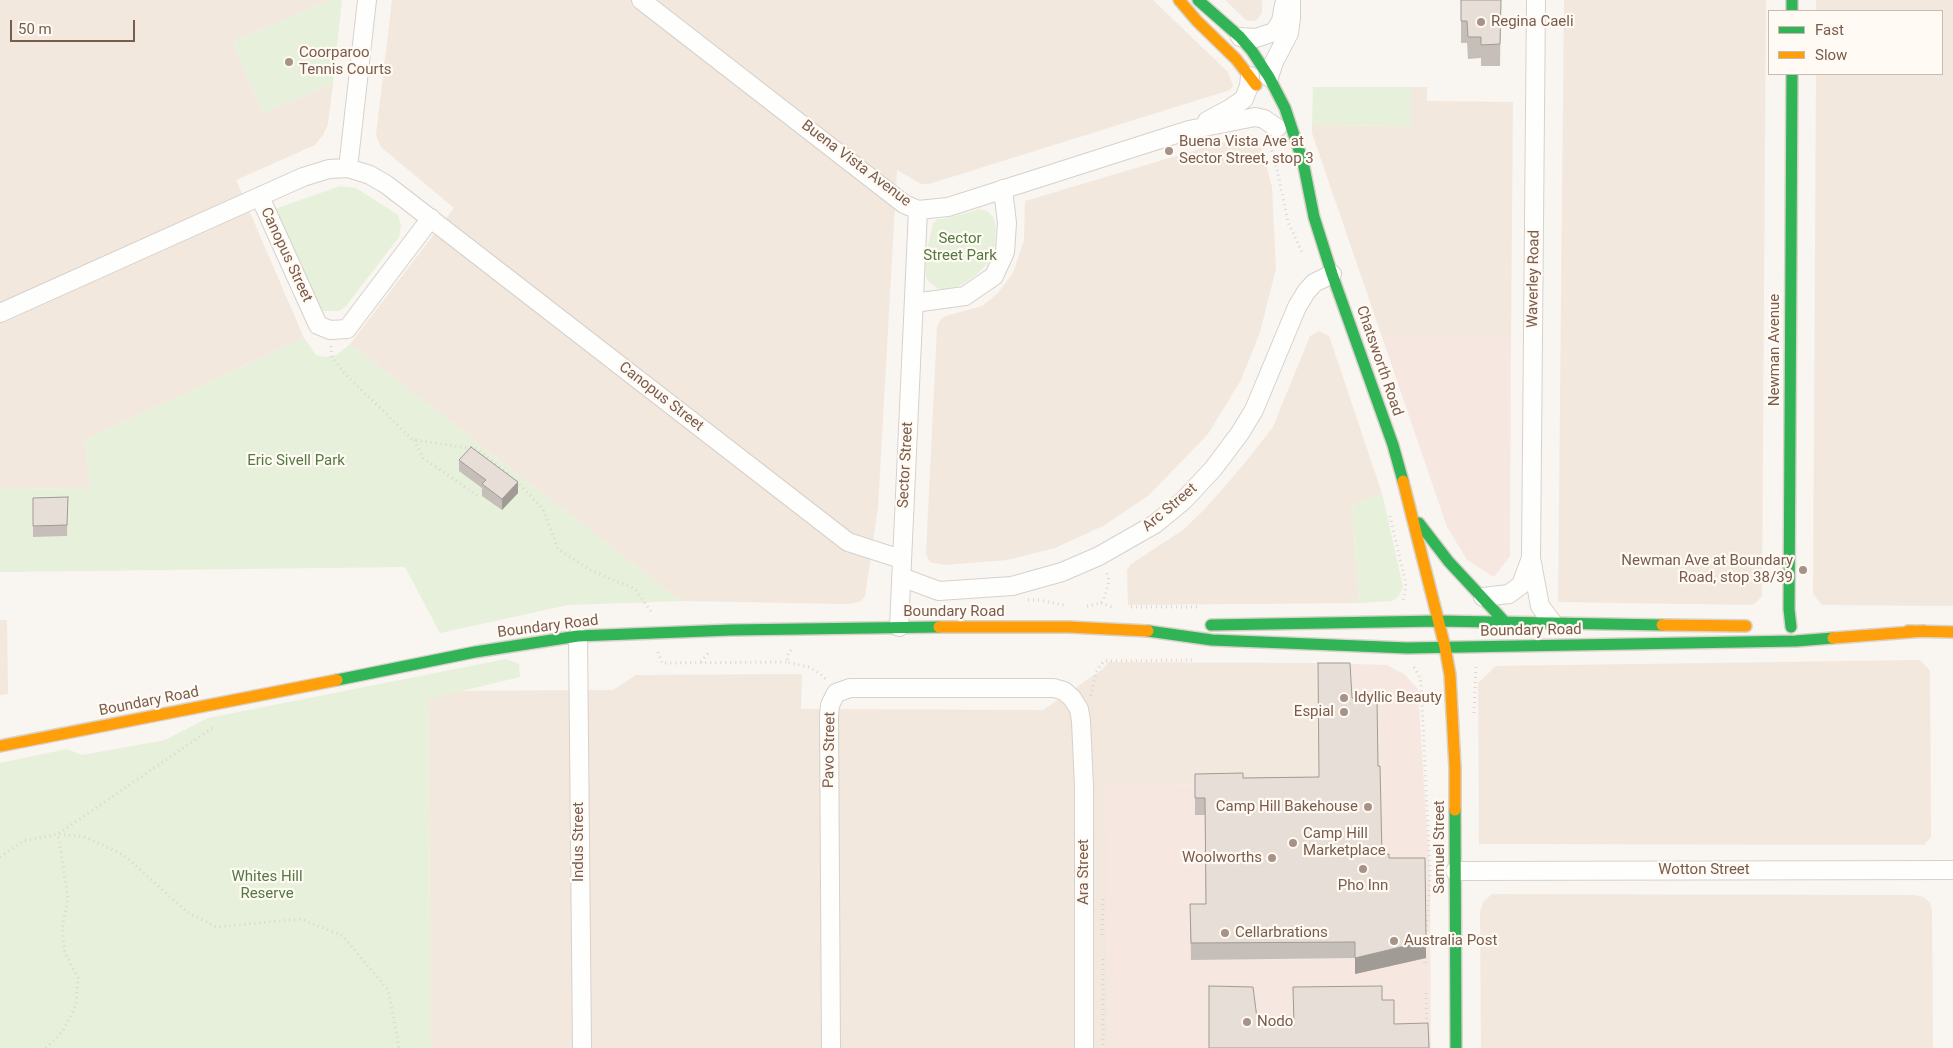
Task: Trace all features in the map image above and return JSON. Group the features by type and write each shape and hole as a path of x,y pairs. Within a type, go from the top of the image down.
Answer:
{"main road":[{"path":"1179,0 1197,21 1236,59 1265,99"},
{"name":"Chatsworth Road","path":"1198,0 1240,37 1260,62 1269,76 1287,114 1302,157 1314,217 1332,274 1393,445 1413,515 1445,647"},
{"name":"Newman Avenue","path":"1791,627 1789,599 1792,75"},
{"path":"1271,111 1275,135"},
{"name":"Chatsworth Road","path":"1294,176 1314,217"},
{"name":"Chatsworth Road","path":"1413,515 1449,562 1504,621"},
{"name":"Boundary Road","path":"0,746 226,703 475,652 578,636 899,627 1138,630 1218,624 1438,621 1761,626"},
{"name":"Boundary Road","path":"1819,628 1953,632"},
{"name":"Boundary Road","path":"1138,630 1212,640 1347,647 1796,641 1924,631"},
{"name":"Samuel Street","path":"1445,647 1450,675 1454,759 1456,1048"}],"street":[{"path":"348,168 367,0"},
{"name":"Buena Vista Avenue","path":"641,0 904,204 918,210 948,207 1189,130 1255,117 1264,119 1275,135"},
{"path":"1240,37 1256,38 1274,32 1281,21 1285,0"},
{"path":"1269,76 1289,33 1291,0"},
{"name":"Waverley Road","path":"1536,0 1531,558 1540,606 1552,622"},
{"name":"Buena Vista Avenue","path":"1189,130 1242,101 1248,90 1250,76"},
{"name":"Canopus Street","path":"0,313 304,177 329,169 348,168 370,175 387,184 848,542 901,559"},
{"path":"914,303 965,296 994,276 1005,252 1007,223 1003,189"},
{"name":"Canopus Street","path":"260,197 318,324 330,330"},
{"name":"Sector Street","path":"899,627 918,210"},
{"path":"330,330 347,329 430,218"},
{"name":"Arc Street","path":"901,577 940,591 1012,586 1062,572 1099,556 1155,524 1183,501 1213,469 1240,433 1254,410 1293,316 1306,292 1314,284 1332,274"},
{"name":"Waverley Road","path":"1483,597 1509,594 1521,585 1531,558"},
{"name":"Indus Street","path":"578,636 582,1048"},
{"name":"Pavo Street","path":"831,1048 829,716 830,704 836,693 850,688 1054,688 1064,691 1072,698"},
{"name":"Ara Street","path":"1072,698 1079,709 1081,722 1084,786 1084,1048"},
{"name":"Wotton Street","path":"1455,870 1953,870"}],"path":[{"path":"1275,135 1277,169 1288,222 1304,257"},
{"path":"330,330 332,357 344,374 414,440 423,458 478,496"},
{"path":"414,440 477,449 515,480 543,509 558,548 590,570 635,589 655,616 658,656 662,663 787,662 802,664 819,673 836,693"},
{"path":"1388,508 1406,588 1403,600 1391,604"},
{"path":"1099,556 1109,581 1106,594 1101,603"},
{"path":"1082,606 1101,603 1116,608"},
{"path":"1125,608 1206,607"},
{"path":"700,663 713,648"},
{"path":"787,662 788,653 797,649"},
{"path":"1090,701 1096,672 1104,661 1200,660"},
{"path":"1410,664 1419,675 1421,684 1430,883 1426,945"},
{"path":"1474,719 1476,664"},
{"path":"58,834 218,724 226,703"},
{"path":"46,1048 63,1031 76,1005 78,978 65,953 62,930 68,898 58,834"},
{"path":"0,857 23,841 58,834 85,837 124,855 187,912 216,927 301,919 343,936 388,990 399,1048"},
{"path":"1425,954 1425,963"},
{"path":"1426,993 1429,1048"},
{"path":"1419,1037 1428,1037"}],"shaded area":[{"path":"0,0 330,0 233,42 263,113 333,83 328,124 323,135 315,145 236,180 304,338 85,440 91,488 0,489"},
{"path":"392,0 1153,0 1228,72 1233,86 1230,90 929,184 921,184 897,170 878,507 865,597 859,602 848,604 681,601 350,344 454,208 381,147 376,135"},
{"path":"1225,0 1262,0 1262,13 1256,21 1247,21"},
{"path":"1564,0 1766,0 1762,596 1753,605 1558,602"},
{"path":"1816,0 1953,0 1953,606 1822,605 1813,594 1816,75 1943,75 1943,10 1816,10"},
{"path":"1411,87 1427,87 1427,101 1513,102 1511,338 1382,337 1312,133 1312,125 1411,126"},
{"path":"1250,134 1256,138 1262,150 1272,187 1276,269 1260,332 1241,380 1208,434 1149,495 1105,525 1055,548 1007,560 945,565 930,562 926,554 937,327 941,319 946,316 982,306 998,293 1013,273 1024,240 1025,201"},
{"path":"1319,331 1329,336 1382,493 1352,505 1359,603 1128,605 1127,570 1131,564 1183,530 1205,509 1244,464 1273,427 1310,336"},
{"path":"1382,337 1511,338 1510,556 1494,577 1467,560 1447,527"},
{"path":"0,620 7,620 8,694 0,695"},
{"path":"1920,660 1930,671 1931,837 1924,845 1479,844 1478,683 1496,666"},
{"path":"1108,662 1316,663 1319,784 1106,785 1109,1048 431,1048 428,691 613,690 636,675 802,674 801,709 1043,710 1103,669"},
{"path":"1316,663 1387,665 1404,674 1418,689 1430,877 1431,1048 1109,1048 1105,785 1319,784"},
{"path":"1492,894 1914,895 1924,897 1930,903 1932,911 1933,1048 1481,1048 1480,913 1483,902"}],"green space":[{"name":"Coorparoo Tennis Courts","path":"330,0 342,0 333,83 263,113 233,42"},
{"path":"1313,87 1411,87 1412,126 1312,125"},
{"path":"340,186 356,188 398,215 401,225 399,237 346,306 339,311 319,311 275,209"},
{"name":"Sector Street Park","path":"980,209 987,211 993,217 996,226 995,244 990,261 975,276 961,285 947,290 937,288 926,277 925,258 933,224 937,219 944,219"},
{"name":"Eric Sivell Park","path":"304,338 316,355 325,357 337,355 350,344 681,601 568,605 440,633 405,567 0,572 0,489 91,488 85,440","holes":["67,509 67,536 33,537"]},
{"path":"1382,493 1403,587 1398,597 1392,601 1359,603 1352,505"},
{"name":"Whites Hill Reserve","path":"506,659 519,664 520,677 428,699 431,1048 0,1048 0,763 67,749 82,755 165,740 208,718"}],"building":[{"name":"Regina Caeli","path":"1461,0 1501,0 1500,44 1481,45 1481,37 1468,37 1467,21 1461,21"},
{"path":"471,447 518,482 502,499 482,484 486,480 459,460"},
{"path":"68,497 67,525 33,526 33,498"},
{"name":"Camp Hill Marketplace","path":"1318,663 1350,663 1352,698 1377,698 1382,855 1389,854 1389,858 1425,858 1426,941 1355,958 1355,942 1191,943 1190,904 1206,904 1205,798 1195,798 1195,774 1243,773 1243,778 1319,777"},
{"path":"1209,986 1253,987 1258,1026 1294,1026 1293,987 1382,986 1382,1000 1394,1000 1394,1024 1428,1023 1429,1048 1209,1048"}],"traffic: fast":[{"path":"1198,0 1240,37 1252,51 1269,77 1285,108 1303,162 1314,217 1332,274 1393,445 1403,481"},
{"path":"1792,0 1792,10"},
{"path":"1791,627 1789,609 1792,75"},
{"path":"1419,523 1449,562 1504,621"},
{"path":"1211,625 1439,621 1662,625"},
{"path":"337,680 475,652 578,636 731,630 939,627"},
{"path":"1148,631 1212,640 1407,648 1796,641 1833,638"},
{"path":"1455,810 1456,1048"}],"traffic: slow":[{"path":"1179,0 1197,21 1236,59 1256,85"},
{"path":"1403,481 1445,647 1450,675 1455,768 1455,810"},
{"path":"1662,625 1746,626"},
{"path":"939,627 1069,627 1148,631"},
{"path":"1908,631 1953,632"},
{"path":"1833,638 1924,631"},
{"path":"0,746 337,680"}],"place":[{"name":"Regina Caeli","path":"1481,22"},
{"name":"Coorparoo Tennis Courts","path":"289,62"},
{"name":"Buena Vista Ave at Sector Street, stop 3","path":"1169,151"},
{"name":"Newman Ave at Boundary Road, stop 38/39","path":"1803,570"},
{"name":"Idyllic Beauty","path":"1344,698"},
{"name":"Espial","path":"1344,712"},
{"name":"Camp Hill Bakehouse","path":"1368,807"},
{"name":"Camp Hill Marketplace","path":"1293,843"},
{"name":"Woolworths","path":"1272,858"},
{"name":"Pho Inn","path":"1363,869"},
{"name":"Cellarbrations","path":"1225,933"},
{"name":"Australia Post","path":"1394,941"},
{"name":"Nodo","path":"1247,1022"}]}
